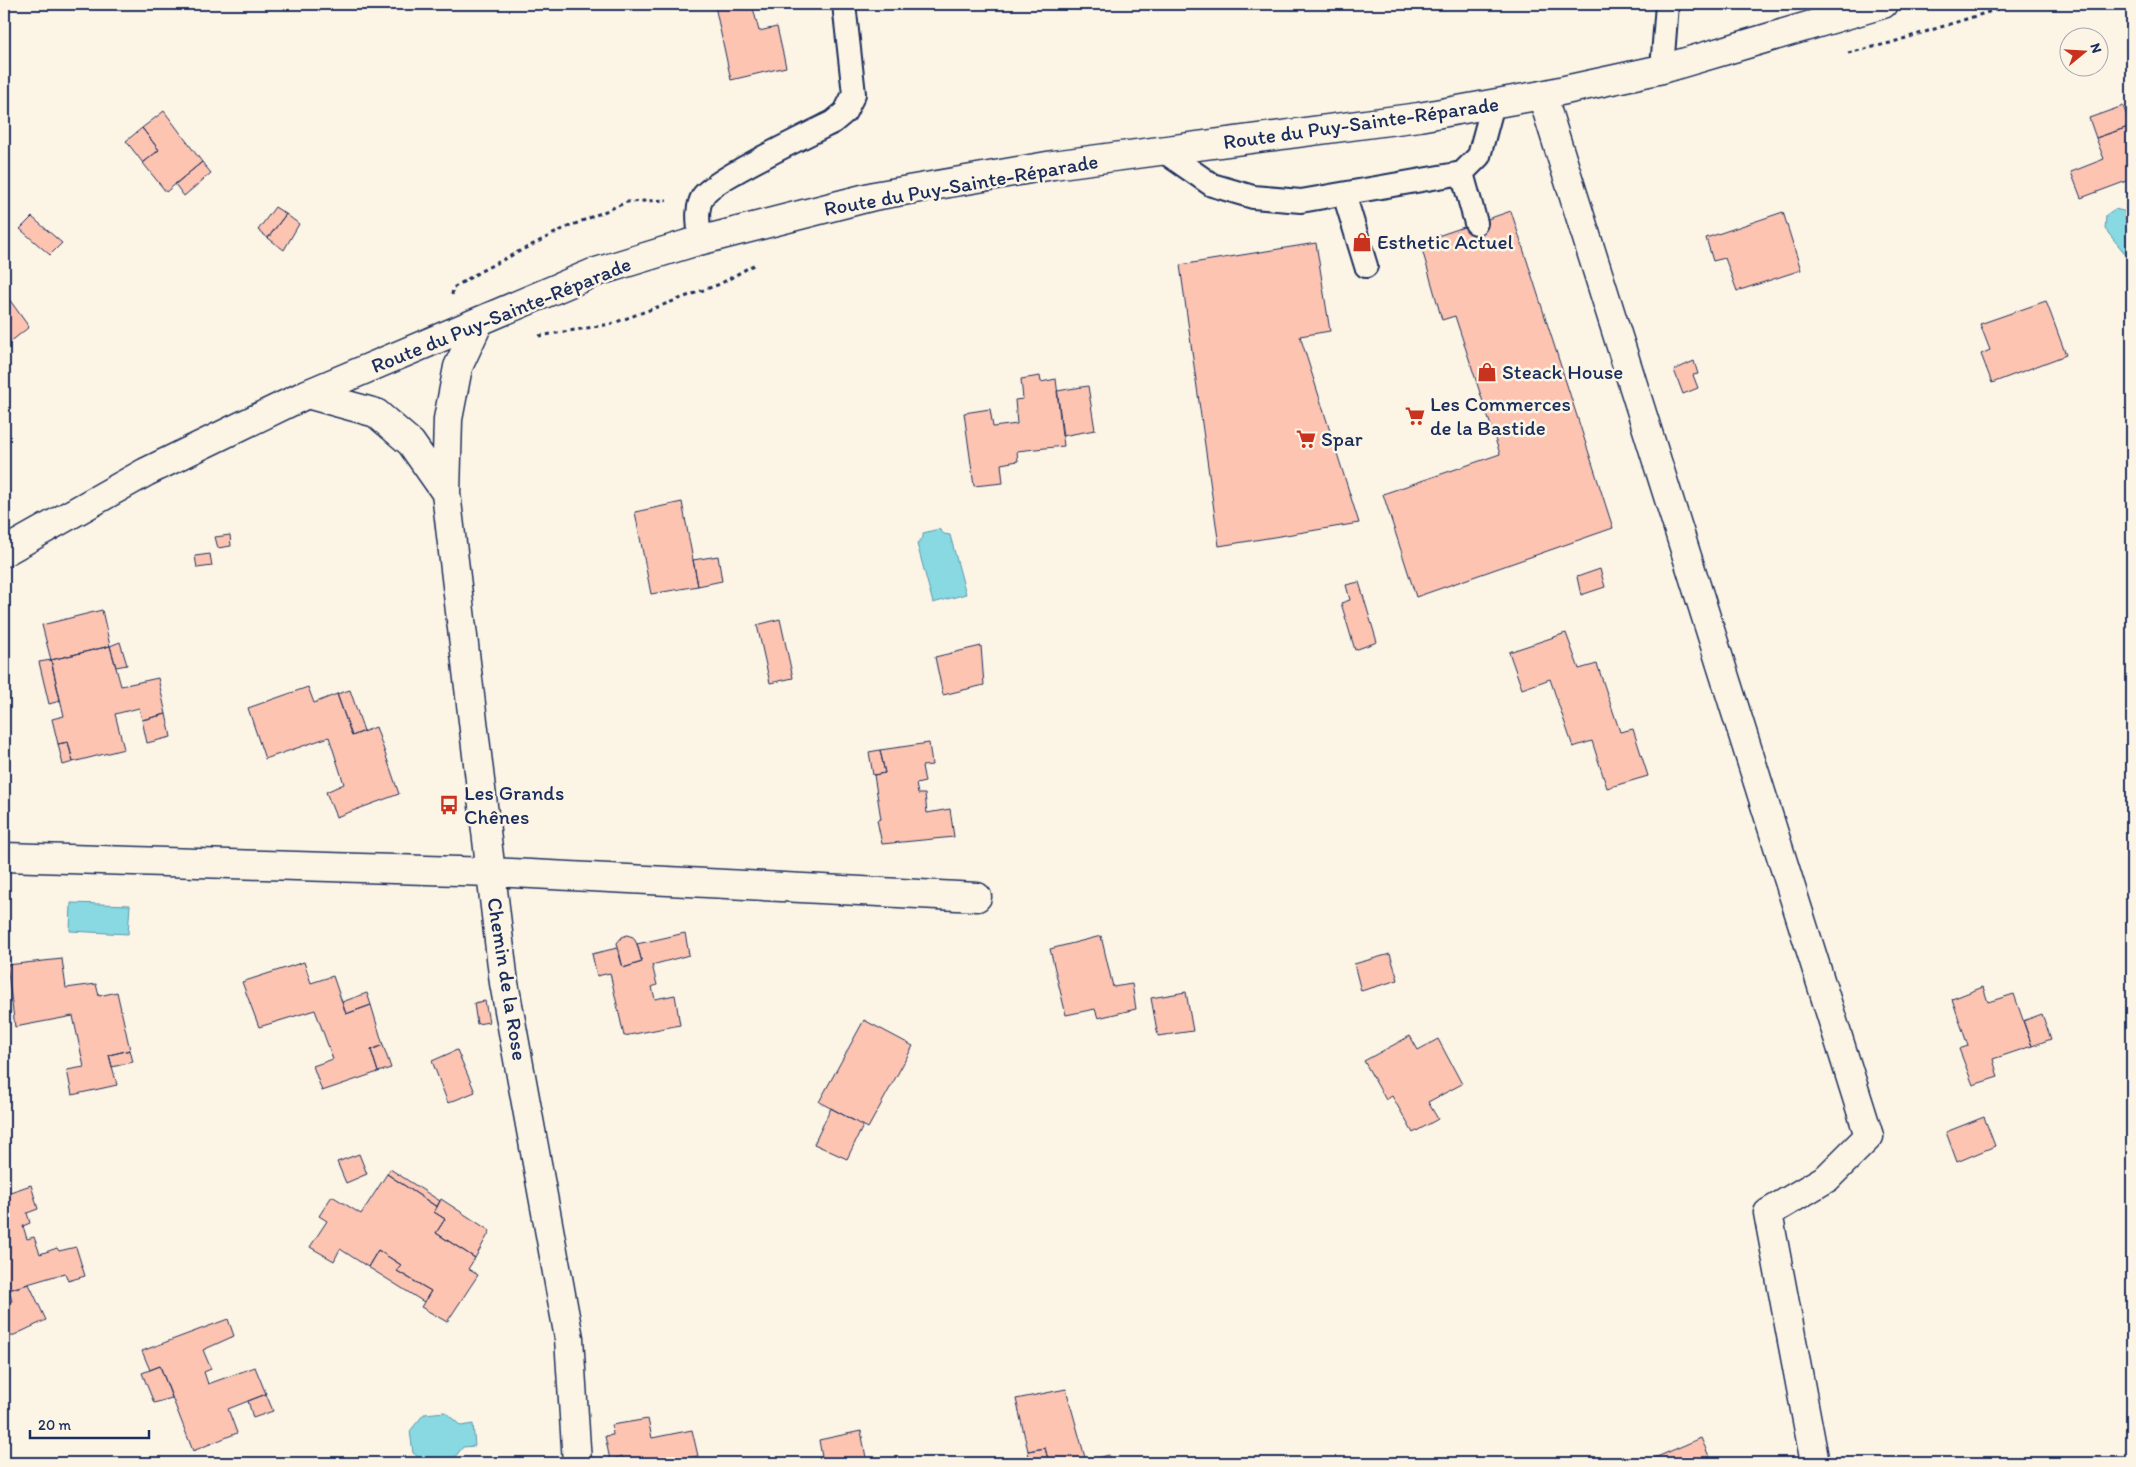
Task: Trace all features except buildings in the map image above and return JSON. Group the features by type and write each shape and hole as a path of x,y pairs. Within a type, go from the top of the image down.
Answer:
{"street":[{"name":"Route du Puy-Sainte-Réparade","path":"4,552 146,472 307,394 593,273 700,241 874,196 1053,165 1419,117 1542,95 1662,69 1883,4"},
{"path":"1542,95 1868,1136 1828,1178 1768,1213 1815,1463"},
{"name":"Chemin de la Rose","path":"479,322 458,367 450,410 446,493 504,982 569,1338 576,1463"},
{"name":"Chemin de la Rose","path":"307,394 376,413 411,443 446,493"},
{"path":"4,857 491,872 977,897"}],"lane":[{"path":"700,241 697,211 703,194 725,179 833,122 846,112 854,94 844,4"},
{"path":"1662,69 1667,4"},
{"path":"1163,150 1212,185 1252,197 1301,200 1462,174 1480,156 1493,104"},
{"path":"1462,174 1476,223"},
{"path":"1344,194 1366,266"}],"path":[{"path":"538,336 611,324 720,284 761,261"}],"water":[{"path":"2115,209 2127,212 2132,219 2132,262 2105,229 2106,215"},
{"path":"939,529 944,534 950,535 966,594 933,603 917,544 923,537 923,533"},
{"path":"71,903 130,905 128,934 70,931"},
{"path":"445,1412 461,1426 473,1424 475,1446 463,1447 450,1463 426,1463 413,1453 410,1431 424,1414"}],"place":[{"name":"Esthetic Actuel","path":"1362,242"},
{"name":"Steack House","path":"1487,372"},
{"name":"Les Commerces de la Bastide","path":"1415,416"},
{"name":"Spar","path":"1306,439"},
{"name":"Les Grands Chênes","path":"449,805"}]}
